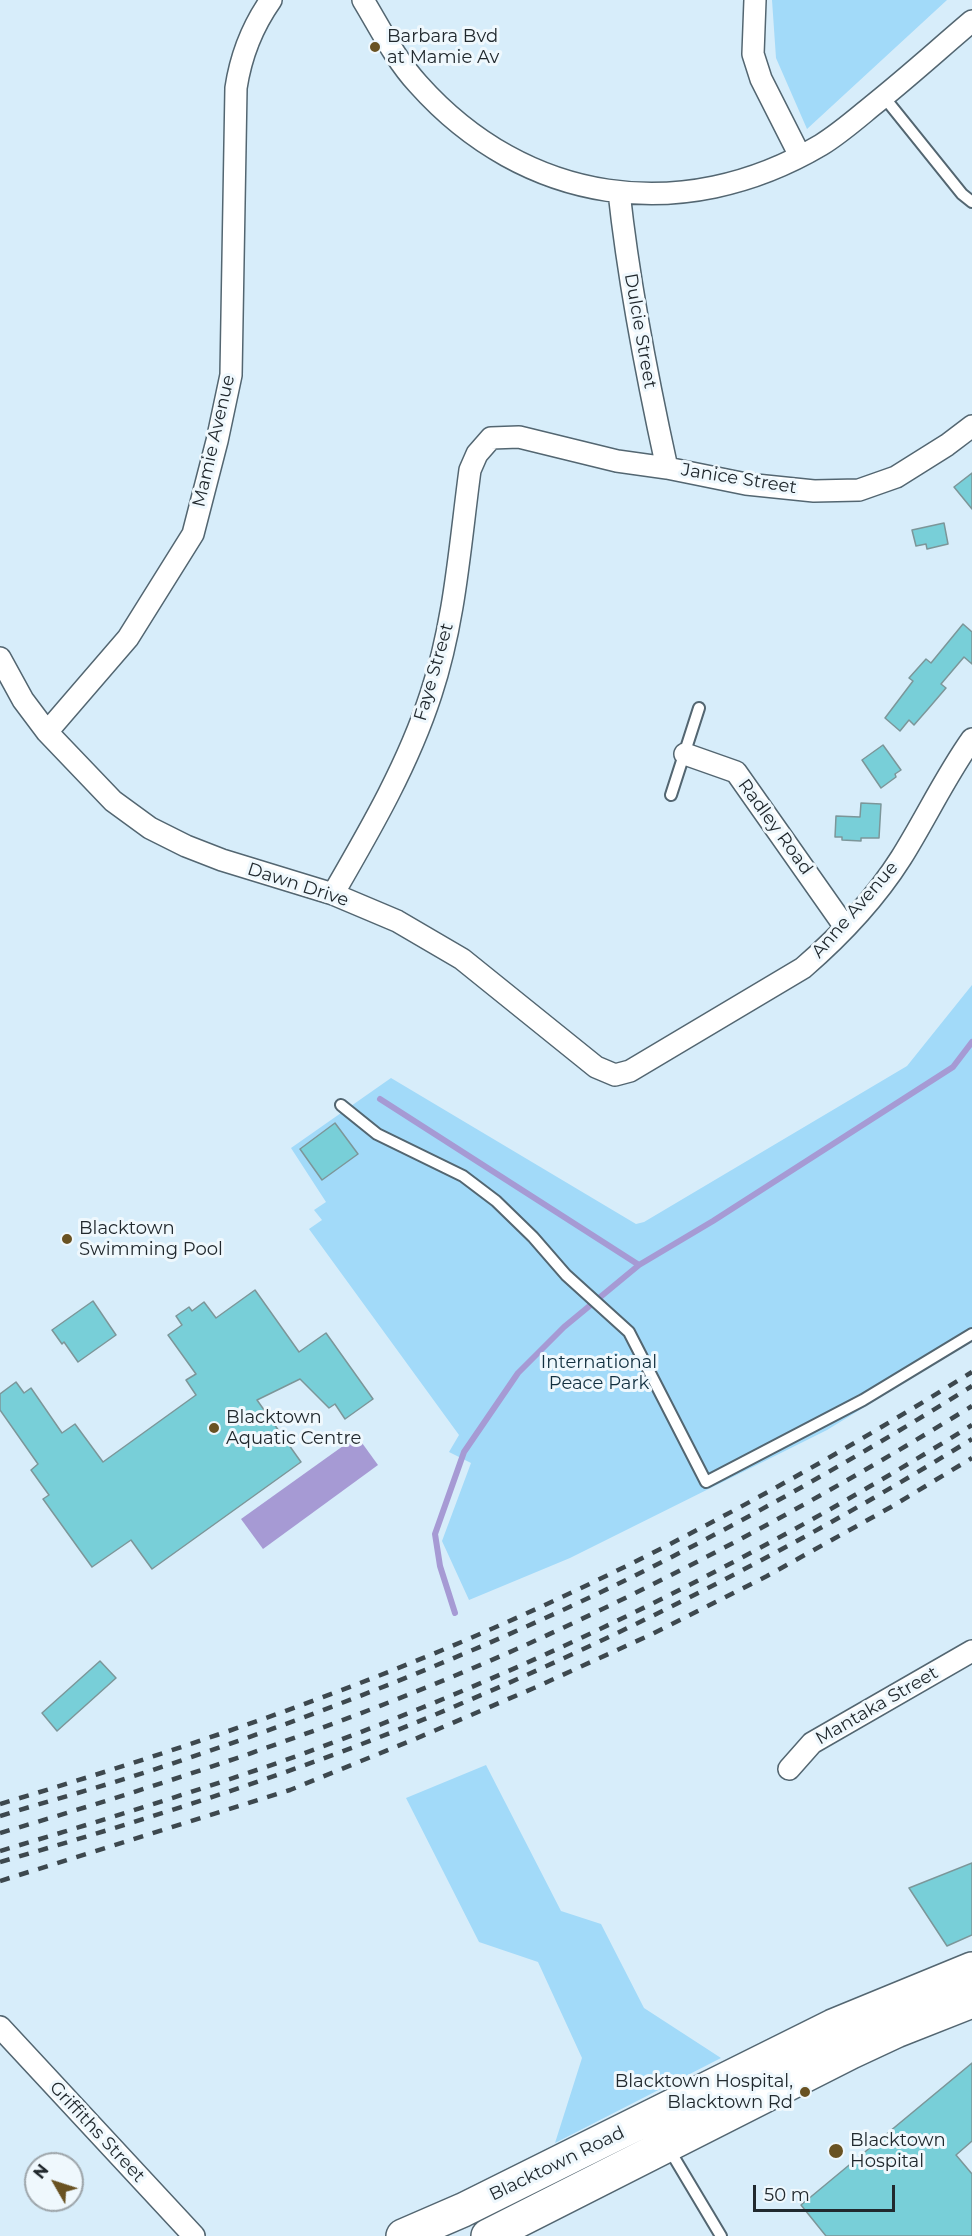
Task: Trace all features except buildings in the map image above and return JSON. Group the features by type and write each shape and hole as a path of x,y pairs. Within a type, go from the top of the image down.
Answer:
{"main road":[{"name":"Blacktown Road","path":"488,2236 833,2026 972,1969"},
{"name":"Blacktown Road","path":"403,2236 473,2205 658,2132 972,2001"}],"street":[{"name":"Mamie Avenue","path":"47,732 128,638 193,534 231,375 238,69 248,39 271,0"},
{"path":"363,0 406,70 447,113 469,132 531,168 574,183 619,192 665,194 708,189 753,177 822,144 884,97 972,21"},
{"path":"755,0 753,54 761,79 800,156"},
{"name":"Dulcie Street","path":"619,192 623,229 653,407 667,468"},
{"name":"Janice Street","path":"491,438 519,436 617,461 667,468 746,484 814,491 859,490 896,477 947,445 972,426"},
{"name":"Faye Street","path":"333,894 398,777 432,694 448,630 470,470 477,454 491,438"},
{"name":"Dawn Drive","path":"0,658 22,700 47,732 113,801 150,828 186,846 222,860 333,894 397,921 462,959 596,1067 615,1075 630,1071"},
{"name":"Anne Avenue","path":"630,1071 803,968 828,947 900,859 951,768 972,739"},
{"name":"Radley Road","path":"685,754 736,772 845,927"},
{"name":"Mantaka Street","path":"789,1768 812,1743 972,1651"},
{"name":"Griffiths Street","path":"0,2027 194,2236"}],"lane":[{"path":"884,97 962,194 972,202"},
{"path":"671,795 699,708"},
{"path":"341,1105 376,1134 463,1176 496,1201 587,1295 628,1332 706,1482 863,1400 972,1334"},
{"path":"658,2132 722,2236"}],"green space":[{"path":"772,0 947,0 807,129 776,58"},
{"name":"International Peace Park","path":"972,985 972,1341 827,1430 570,1558 469,1600 442,1541 471,1463 449,1452 459,1435 309,1229 322,1220 314,1210 326,1202 291,1148 391,1078 636,1224 644,1222 907,1066"},
{"path":"486,1765 561,1911 601,1924 644,2008 721,2058 555,2143 582,2058 538,1962 479,1942 406,1798"}],"shaded area":[{"path":"357,1436 378,1465 263,1549 241,1519"}],"waterway":[{"path":"455,1613 440,1566 435,1534 464,1452 518,1373 564,1327 639,1265 713,1221 953,1067 972,1042"},
{"path":"380,1099 639,1265"}],"railway":[{"path":"0,1804 255,1722 381,1675 505,1623 625,1567 743,1506 858,1441 972,1372"},
{"path":"0,1816 134,1776 322,1711 506,1636 715,1535 845,1463 972,1386"},
{"path":"0,1833 132,1793 327,1726 519,1648 635,1593 750,1534 862,1472 972,1406"},
{"path":"0,1851 280,1762 460,1692 635,1612 721,1568 806,1523 972,1425"},
{"path":"0,1862 258,1782 360,1745 483,1694 697,1594 836,1519 972,1439"},
{"path":"0,1881 290,1790 534,1688 650,1635 767,1576 891,1507 972,1458"}],"place":[{"name":"Barbara Bvd at Mamie Av","path":"375,47"},
{"name":"Blacktown Swimming Pool","path":"67,1239"},
{"name":"Blacktown Aquatic Centre","path":"214,1428"},
{"name":"Blacktown Hospital, Blacktown Rd","path":"805,2092"},
{"name":"Blacktown Hospital","path":"836,2151"}]}
